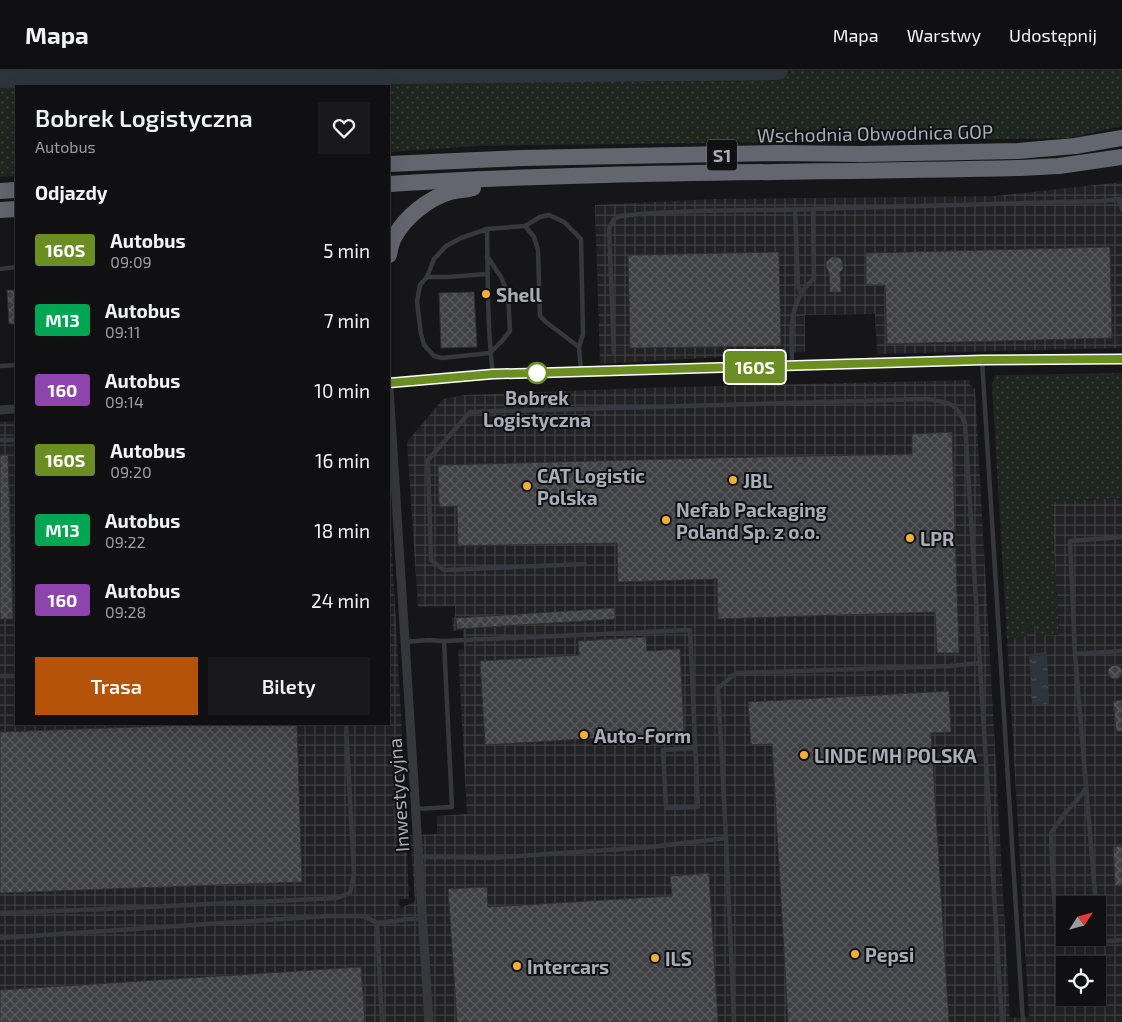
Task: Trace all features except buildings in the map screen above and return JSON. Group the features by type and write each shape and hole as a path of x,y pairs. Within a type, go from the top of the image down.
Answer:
{"highway":[{"name":"Wschodnia Obwodnica GOP","path":"390,164 522,158 1018,151 1075,146 1122,138"},
{"name":"Wschodnia Obwodnica GOP","path":"390,184 550,177 1020,168 1059,166 1122,157"},
{"path":"390,252 395,235 418,209 431,200 450,192 550,177"},
{"path":"0,191 15,190"},
{"path":"0,210 15,209"}],"street":[{"path":"390,382 493,374 982,360 1122,359"},
{"name":"Inwestycyjna","path":"390,404 429,1022"},
{"path":"0,410 15,408"}],"lane":[{"path":"614,353 609,230 614,219 620,216 699,211 959,206 1120,200 1122,209"},
{"path":"796,209 798,286 801,293"},
{"path":"792,366 792,321 801,293 814,278 813,209"},
{"path":"487,256 501,276 508,294 510,331 490,353 442,358 434,356 424,345 420,334 417,302 420,284 427,277 434,259 446,246 461,238 487,229 525,226 540,217 549,216 564,222 581,239 583,334 580,347 581,372"},
{"path":"525,226 534,237 538,250 540,316 580,347"},
{"path":"487,229 490,353 493,374"},
{"path":"0,269 15,267"},
{"path":"427,277 487,274"},
{"path":"982,360 1023,1022"},
{"path":"0,366 15,365"},
{"path":"585,564 444,570 431,560 428,460 470,412 927,399 950,403 960,411 965,423 1002,1022"},
{"path":"0,440 15,440"},
{"path":"1095,896 1075,654 1070,541 1122,537"},
{"path":"404,642 690,630 698,807 666,808 663,750 695,748"},
{"path":"415,809 452,807 444,641"},
{"path":"1075,654 1122,651"},
{"path":"734,1022 718,688 736,673 950,666 980,663"},
{"path":"0,676 15,676"},
{"path":"0,913 105,910 337,898 350,893 354,874 346,725"},
{"path":"1056,924 1051,833 1086,788"},
{"path":"418,857 489,858 651,848 726,838"},
{"path":"0,938 326,916 364,916 377,923 422,919"},
{"path":"377,923 382,1022"},
{"path":"1106,941 1122,940"}],"shaded area":[{"path":"0,70 1122,70 1122,126 1070,138 477,146 390,152 390,85 15,85 15,176 0,177"},
{"path":"1122,182 1122,348 877,354 875,314 805,315 805,352 600,364 595,205 715,199 996,196"},
{"path":"1122,373 1122,498 1051,502 1059,635 1036,636 1035,626 1026,627 1027,637 1007,638 992,385 995,375"},
{"path":"970,380 970,385 975,389 1010,1018 1029,1017 1007,638 1027,637 1026,627 1036,626 1059,635 1051,502 1122,498 1122,1022 0,1022 0,422 15,421 15,725 390,725 390,514 409,899 400,899 399,904 401,908 415,901 410,835 437,834 437,816 467,814 458,650 464,649 463,630 453,631 452,618 455,617 455,606 418,607 407,442 443,399 465,395 641,388"}],"water":[{"path":"1047,652 1049,704 1032,705 1029,654"}],"waterway":[{"path":"0,78 778,70"}],"bus line":[{"name":"160S","path":"390,383 493,374 982,360 1122,359"}],"place":[{"name":"Shell","path":"486,294"},
{"name":"Bobrek Logistyczna","path":"537,373"},
{"name":"JBL","path":"733,480"},
{"name":"CAT Logistic Polska","path":"527,486"},
{"name":"Nefab Packaging Poland Sp. z o.o.","path":"666,520"},
{"name":"LPR","path":"910,538"},
{"name":"Auto-Form","path":"584,735"},
{"name":"LINDE MH POLSKA","path":"804,755"},
{"name":"Pepsi","path":"855,954"},
{"name":"ILS","path":"655,958"},
{"name":"Intercars","path":"517,966"}]}
